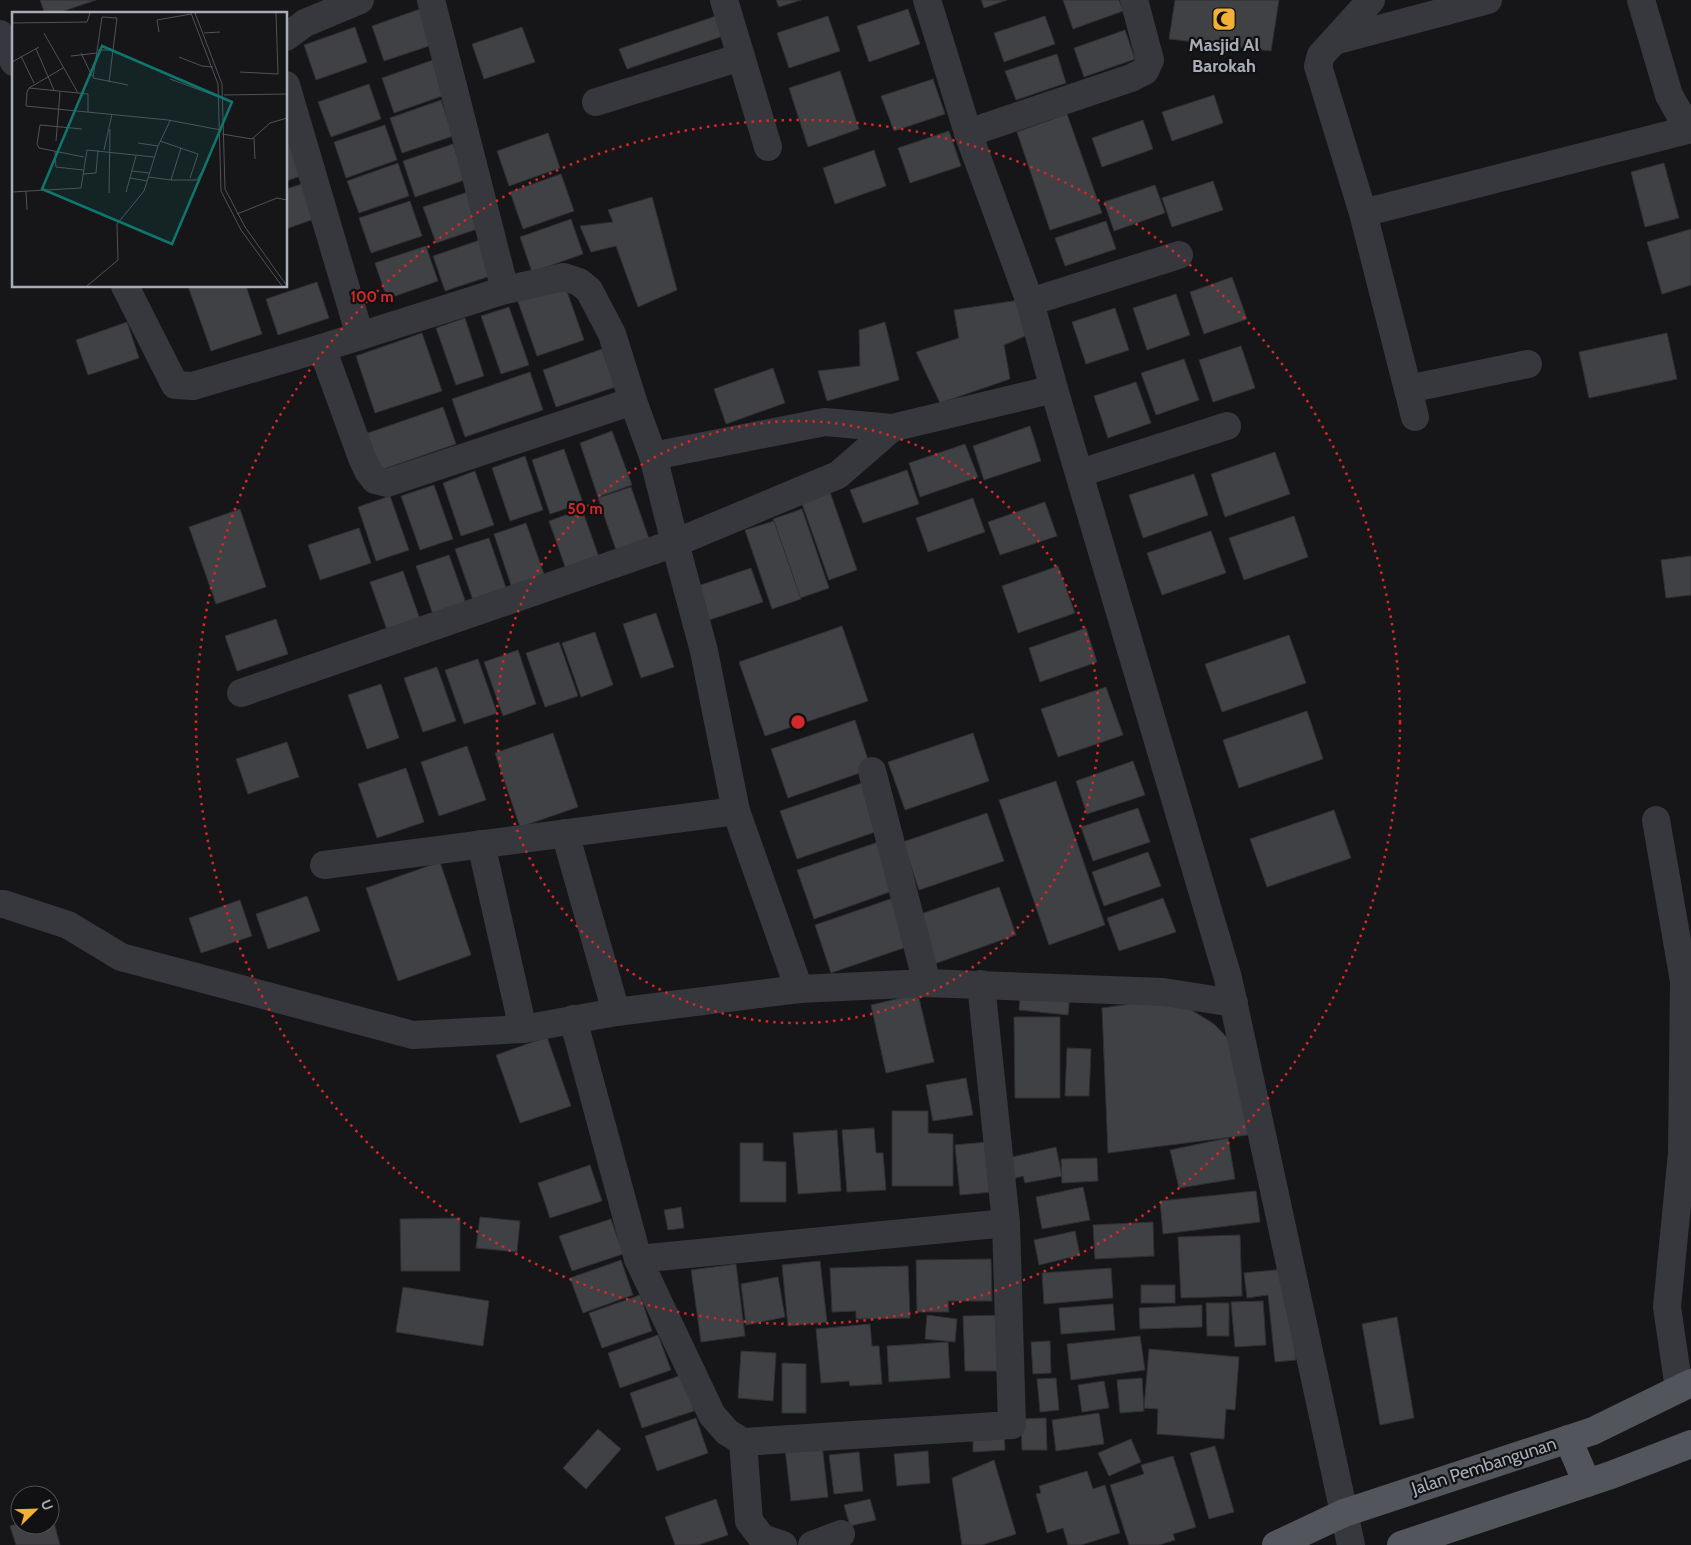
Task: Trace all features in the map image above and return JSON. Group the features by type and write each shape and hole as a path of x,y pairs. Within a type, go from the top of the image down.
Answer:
{"main road":[{"name":"Jalan Pembangunan","path":"1276,1545 1313,1537 1344,1513 1593,1431 1685,1386"},
{"path":"1568,1439 1587,1484"},
{"path":"1401,1545 1587,1484 1691,1444"}],"street":[{"path":"288,36 306,23 360,0"},
{"path":"431,0 505,290"},
{"path":"724,0 768,147"},
{"path":"927,0 968,134 1030,302 1234,1003 1352,1545"},
{"path":"968,134 1130,78 1145,71 1150,60 1134,0"},
{"path":"1371,0 1321,55 1318,66 1363,213 1415,417"},
{"path":"1334,41 1488,0"},
{"path":"1640,0 1669,95 1679,113 1691,122"},
{"path":"0,34 12,58"},
{"path":"596,102 740,57"},
{"path":"288,92 360,336"},
{"path":"1363,213 1691,129"},
{"path":"1030,302 1179,255"},
{"path":"126,288 175,385 193,386 322,348 505,290 564,277 579,282 589,290 612,334 633,401 654,456 674,543 704,651 736,811 798,989"},
{"path":"322,348 368,471 375,480 387,483 633,401"},
{"path":"1408,389 1528,364"},
{"path":"654,456 826,422 892,428 1054,389"},
{"path":"1080,473 1227,426"},
{"path":"241,692 674,543 838,475 892,428"},
{"path":"872,771 927,983"},
{"path":"324,865 736,811"},
{"path":"1656,820 1684,981 1682,1154 1667,1307 1685,1386"},
{"path":"565,833 616,1012"},
{"path":"481,844 523,1028"},
{"path":"0,904 68,925 121,957 413,1035 523,1028 616,1012 798,989 927,983 1162,992 1234,1003"},
{"path":"573,1019 638,1259 712,1414 726,1432 743,1442 1012,1425 1006,1223 981,984"},
{"path":"638,1259 1006,1223"},
{"path":"743,1442 749,1521 762,1538 783,1545"},
{"path":"812,1545 841,1534"}],"building":[{"path":"40,0 96,0 61,12 44,12"},
{"path":"776,0 801,0 779,7"},
{"path":"981,0 1007,0 984,8"},
{"path":"1063,0 1119,0 1123,11 1073,29"},
{"name":"Masjid Al Barokah","path":"1175,0 1279,0 1271,51 1169,39"},
{"path":"423,8 435,44 384,61 372,26"},
{"path":"908,9 920,44 869,62 857,26"},
{"path":"719,15 726,35 627,69 619,49"},
{"path":"828,16 840,51 789,68 777,33"},
{"path":"1045,16 1055,44 1004,62 994,33"},
{"path":"355,27 367,62 316,80 304,45"},
{"path":"522,27 535,62 484,79 472,44"},
{"path":"1125,30 1135,59 1084,77 1074,48"},
{"path":"1057,54 1066,83 1016,100 1005,71"},
{"path":"433,60 445,95 394,113 382,78"},
{"path":"840,71 859,129 808,147 789,88"},
{"path":"933,79 945,114 894,131 881,96"},
{"path":"369,84 381,119 331,137 318,102"},
{"path":"1214,95 1223,123 1172,141 1162,112"},
{"path":"441,100 453,136 402,153 390,118"},
{"path":"1067,114 1102,213 1050,230 1017,132"},
{"path":"1143,120 1153,149 1102,167 1092,138"},
{"path":"385,125 397,160 346,178 334,142"},
{"path":"949,131 961,166 910,183 898,148"},
{"path":"548,133 560,168 509,186 497,151"},
{"path":"295,139 307,174 288,180 288,141"},
{"path":"453,144 465,180 415,197 403,161"},
{"path":"874,150 886,186 835,204 823,168"},
{"path":"398,163 409,196 359,213 347,181"},
{"path":"1664,163 1679,218 1645,227 1631,172"},
{"path":"561,174 574,211 523,229 510,192"},
{"path":"1213,181 1223,210 1172,227 1162,198"},
{"path":"302,184 314,219 288,228 288,188"},
{"path":"1155,185 1165,213 1114,231 1104,202"},
{"path":"474,190 486,226 436,243 423,207"},
{"path":"652,197 677,290 638,307 616,246 591,252 580,226 613,222 608,210"},
{"path":"410,201 422,236 371,253 359,218"},
{"path":"571,219 583,254 532,272 520,237"},
{"path":"1106,221 1116,249 1065,266 1055,238"},
{"path":"1691,229 1691,285 1662,294 1647,242"},
{"path":"483,239 496,274 445,291 433,256"},
{"path":"426,246 438,281 387,299 375,263"},
{"path":"1232,277 1247,319 1204,334 1190,292"},
{"path":"317,282 329,318 278,335 266,299"},
{"path":"564,283 584,340 537,356 517,299"},
{"path":"189,288 247,288 262,334 211,351"},
{"path":"1176,294 1190,335 1147,350 1133,308"},
{"path":"1019,300 1030,334 1004,345 1010,379 940,403 916,352 959,338 954,310"},
{"path":"509,307 529,365 501,374 481,316"},
{"path":"1115,308 1129,350 1086,364 1072,322"},
{"path":"465,318 484,376 456,385 436,328"},
{"path":"127,322 139,358 88,375 76,340"},
{"path":"885,322 899,380 827,401 818,371 860,366 859,330"},
{"path":"422,333 442,391 375,413 356,356"},
{"path":"1667,333 1677,379 1589,398 1579,352"},
{"path":"1241,346 1255,388 1213,402 1199,360"},
{"path":"602,349 615,387 556,407 543,370"},
{"path":"1184,359 1199,400 1156,415 1141,373"},
{"path":"773,368 785,403 726,424 714,389"},
{"path":"530,372 543,410 465,437 452,399"},
{"path":"1136,382 1151,423 1108,438 1094,396"},
{"path":"443,407 456,444 378,471 365,434"},
{"path":"1030,426 1041,461 984,480 973,446"},
{"path":"612,431 632,485 598,497 580,443"},
{"path":"965,444 978,477 920,497 909,463"},
{"path":"564,449 583,503 550,514 532,460"},
{"path":"1275,452 1290,494 1225,517 1211,474"},
{"path":"525,456 543,510 510,521 492,468"},
{"path":"907,470 919,504 863,523 850,490"},
{"path":"475,471 494,525 461,536 443,483"},
{"path":"1194,474 1208,515 1143,538 1129,495"},
{"path":"434,485 453,539 420,550 401,496"},
{"path":"631,487 649,539 616,550 598,498"},
{"path":"830,492 857,570 829,580 801,501"},
{"path":"390,496 409,550 376,561 358,507"},
{"path":"973,498 985,532 928,552 916,518"},
{"path":"1045,502 1057,536 1000,555 988,522"},
{"path":"240,509 266,587 216,604 189,527"},
{"path":"582,509 601,563 568,575 549,521"},
{"path":"802,509 829,588 800,598 773,519"},
{"path":"1294,516 1308,557 1244,580 1229,538"},
{"path":"774,521 801,599 772,609 745,530"},
{"path":"526,523 545,577 512,588 494,534"},
{"path":"359,528 371,563 320,580 308,545"},
{"path":"1211,531 1226,573 1162,595 1147,553"},
{"path":"489,538 507,591 474,603 455,549"},
{"path":"449,555 468,609 435,620 416,566"},
{"path":"1691,556 1691,595 1666,598 1661,560"},
{"path":"1058,566 1075,613 1018,633 1002,586"},
{"path":"751,568 763,602 706,621 695,587"},
{"path":"403,571 422,625 389,636 370,582"},
{"path":"656,613 674,667 641,678 623,624"},
{"path":"276,619 288,654 237,671 225,636"},
{"path":"842,626 868,701 765,736 739,662"},
{"path":"1086,628 1097,662 1040,682 1029,648"},
{"path":"595,632 613,685 581,697 562,643"},
{"path":"1289,635 1306,683 1222,712 1205,664"},
{"path":"559,642 578,696 545,707 526,653"},
{"path":"518,650 536,704 503,716 484,662"},
{"path":"478,659 497,713 464,724 445,670"},
{"path":"437,667 456,721 423,732 404,678"},
{"path":"381,684 399,738 367,749 348,695"},
{"path":"1106,687 1123,735 1058,757 1041,709"},
{"path":"1307,711 1323,759 1239,788 1223,740"},
{"path":"855,720 871,769 788,798 771,749"},
{"path":"553,733 578,807 520,827 495,753"},
{"path":"973,733 989,781 905,810 888,762"},
{"path":"287,742 299,777 248,794 236,759"},
{"path":"467,746 486,800 439,816 421,762"},
{"path":"1133,761 1145,795 1087,814 1076,781"},
{"path":"406,768 424,822 377,838 358,784"},
{"path":"1056,781 1105,925 1049,945 999,800"},
{"path":"865,782 881,830 797,859 780,811"},
{"path":"1138,808 1150,842 1093,861 1081,827"},
{"path":"1334,810 1351,858 1267,887 1250,839"},
{"path":"987,813 1004,861 919,890 903,842"},
{"path":"881,841 898,889 814,919 797,870"},
{"path":"1148,852 1161,886 1104,906 1092,872"},
{"path":"440,862 471,955 398,981 366,888"},
{"path":"999,887 1016,935 931,965 915,916"},
{"path":"307,896 320,931 268,949 256,914"},
{"path":"899,896 915,944 831,973 815,925"},
{"path":"1163,898 1176,932 1119,951 1107,918"},
{"path":"240,900 252,936 201,953 189,918"},
{"path":"1021,990 1070,995 1068,1015 1019,1010"},
{"path":"918,994 934,1062 886,1073 871,1005"},
{"path":"1172,998 1214,1024 1239,1050 1255,1134 1108,1153 1102,1008"},
{"path":"1014,1017 1060,1017 1060,1098 1015,1098"},
{"path":"547,1037 571,1106 520,1123 496,1055"},
{"path":"1067,1048 1091,1049 1089,1096 1065,1096"},
{"path":"966,1078 973,1115 933,1121 926,1085"},
{"path":"892,1111 928,1111 928,1133 953,1134 953,1186 892,1186"},
{"path":"874,1128 876,1153 883,1153 886,1190 847,1192 842,1130"},
{"path":"837,1130 841,1191 798,1194 793,1133"},
{"path":"1228,1138 1235,1179 1179,1188 1170,1150"},
{"path":"988,1142 993,1192 960,1195 955,1145"},
{"path":"740,1143 763,1143 763,1161 786,1162 786,1202 740,1202"},
{"path":"1056,1147 1062,1176 1025,1183 1023,1176 1012,1179 1008,1158"},
{"path":"1097,1158 1098,1181 1062,1183 1061,1159"},
{"path":"590,1165 602,1201 550,1218 538,1183"},
{"path":"1083,1187 1090,1220 1042,1229 1036,1197"},
{"path":"1256,1191 1260,1222 1163,1234 1160,1201"},
{"path":"681,1207 684,1228 668,1230 664,1210"},
{"path":"480,1217 520,1221 517,1252 476,1248"},
{"path":"460,1218 460,1271 401,1271 400,1219"},
{"path":"611,1219 623,1254 572,1271 559,1236"},
{"path":"1153,1222 1154,1256 1095,1259 1093,1225"},
{"path":"1075,1231 1080,1255 1039,1265 1034,1240"},
{"path":"1240,1235 1242,1296 1181,1298 1178,1237"},
{"path":"991,1259 992,1301 948,1301 949,1312 917,1312 916,1260"},
{"path":"621,1260 633,1295 583,1313 570,1278"},
{"path":"820,1261 827,1322 788,1326 782,1265"},
{"path":"736,1264 745,1336 701,1342 691,1270"},
{"path":"908,1266 910,1318 856,1319 856,1311 832,1312 830,1268"},
{"path":"1111,1268 1113,1298 1044,1304 1042,1273"},
{"path":"1286,1269 1296,1360 1275,1362 1268,1295 1247,1298 1244,1273"},
{"path":"778,1277 785,1317 746,1325 741,1284"},
{"path":"1141,1285 1175,1285 1175,1303 1141,1303"},
{"path":"403,1287 489,1301 483,1346 396,1332"},
{"path":"640,1295 652,1331 602,1348 589,1313"},
{"path":"1263,1301 1266,1345 1235,1347 1231,1302"},
{"path":"1206,1303 1229,1303 1229,1336 1207,1336"},
{"path":"1113,1304 1115,1330 1061,1334 1059,1308"},
{"path":"1202,1305 1202,1327 1140,1329 1139,1308"},
{"path":"927,1315 957,1319 955,1342 925,1339"},
{"path":"1006,1315 1008,1371 965,1371 963,1316"},
{"path":"1397,1317 1414,1418 1380,1425 1362,1324"},
{"path":"870,1324 872,1346 879,1346 882,1384 850,1386 849,1381 821,1383 816,1329"},
{"path":"658,1335 671,1370 620,1388 608,1353"},
{"path":"1140,1336 1145,1370 1071,1380 1067,1344"},
{"path":"1050,1341 1051,1373 1033,1374 1031,1342"},
{"path":"948,1342 950,1378 889,1382 887,1346"},
{"path":"1149,1349 1239,1357 1235,1410 1226,1409 1224,1439 1157,1434 1158,1409 1144,1408"},
{"path":"741,1351 776,1353 773,1401 738,1398"},
{"path":"782,1363 806,1364 806,1413 782,1413"},
{"path":"682,1375 694,1411 642,1428 630,1393"},
{"path":"1056,1378 1059,1410 1040,1412 1037,1379"},
{"path":"1142,1378 1144,1411 1120,1413 1117,1380"},
{"path":"1104,1381 1109,1408 1082,1412 1078,1385"},
{"path":"1099,1413 1104,1444 1056,1451 1052,1420"},
{"path":"696,1418 708,1453 657,1471 645,1436"},
{"path":"1046,1418 1047,1450 1022,1450 1021,1419"},
{"path":"598,1429 621,1449 586,1489 563,1468"},
{"path":"973,1429 1004,1429 1005,1450 973,1452"},
{"path":"1131,1439 1141,1462 1109,1476 1098,1453"},
{"path":"822,1444 828,1497 791,1501 785,1448"},
{"path":"1215,1446 1234,1512 1209,1519 1190,1453"},
{"path":"928,1451 930,1483 897,1486 894,1454"},
{"path":"859,1452 863,1491 834,1494 829,1455"},
{"path":"1173,1456 1196,1527 1173,1534 1175,1540 1159,1545 1129,1545 1110,1485 1144,1474 1141,1465"},
{"path":"994,1460 1016,1534 982,1545 962,1545 952,1478"},
{"path":"1087,1471 1093,1489 1105,1485 1120,1533 1081,1545 1068,1545 1063,1528 1047,1533 1036,1494 1041,1493 1039,1486"},
{"path":"716,1499 728,1535 698,1545 675,1545 665,1517"},
{"path":"870,1499 876,1520 850,1526 844,1505"},
{"path":"13,1535 57,1535 60,1545 16,1545"}],"place":[{"name":"Masjid Al Barokah","path":"1224,19"}]}
